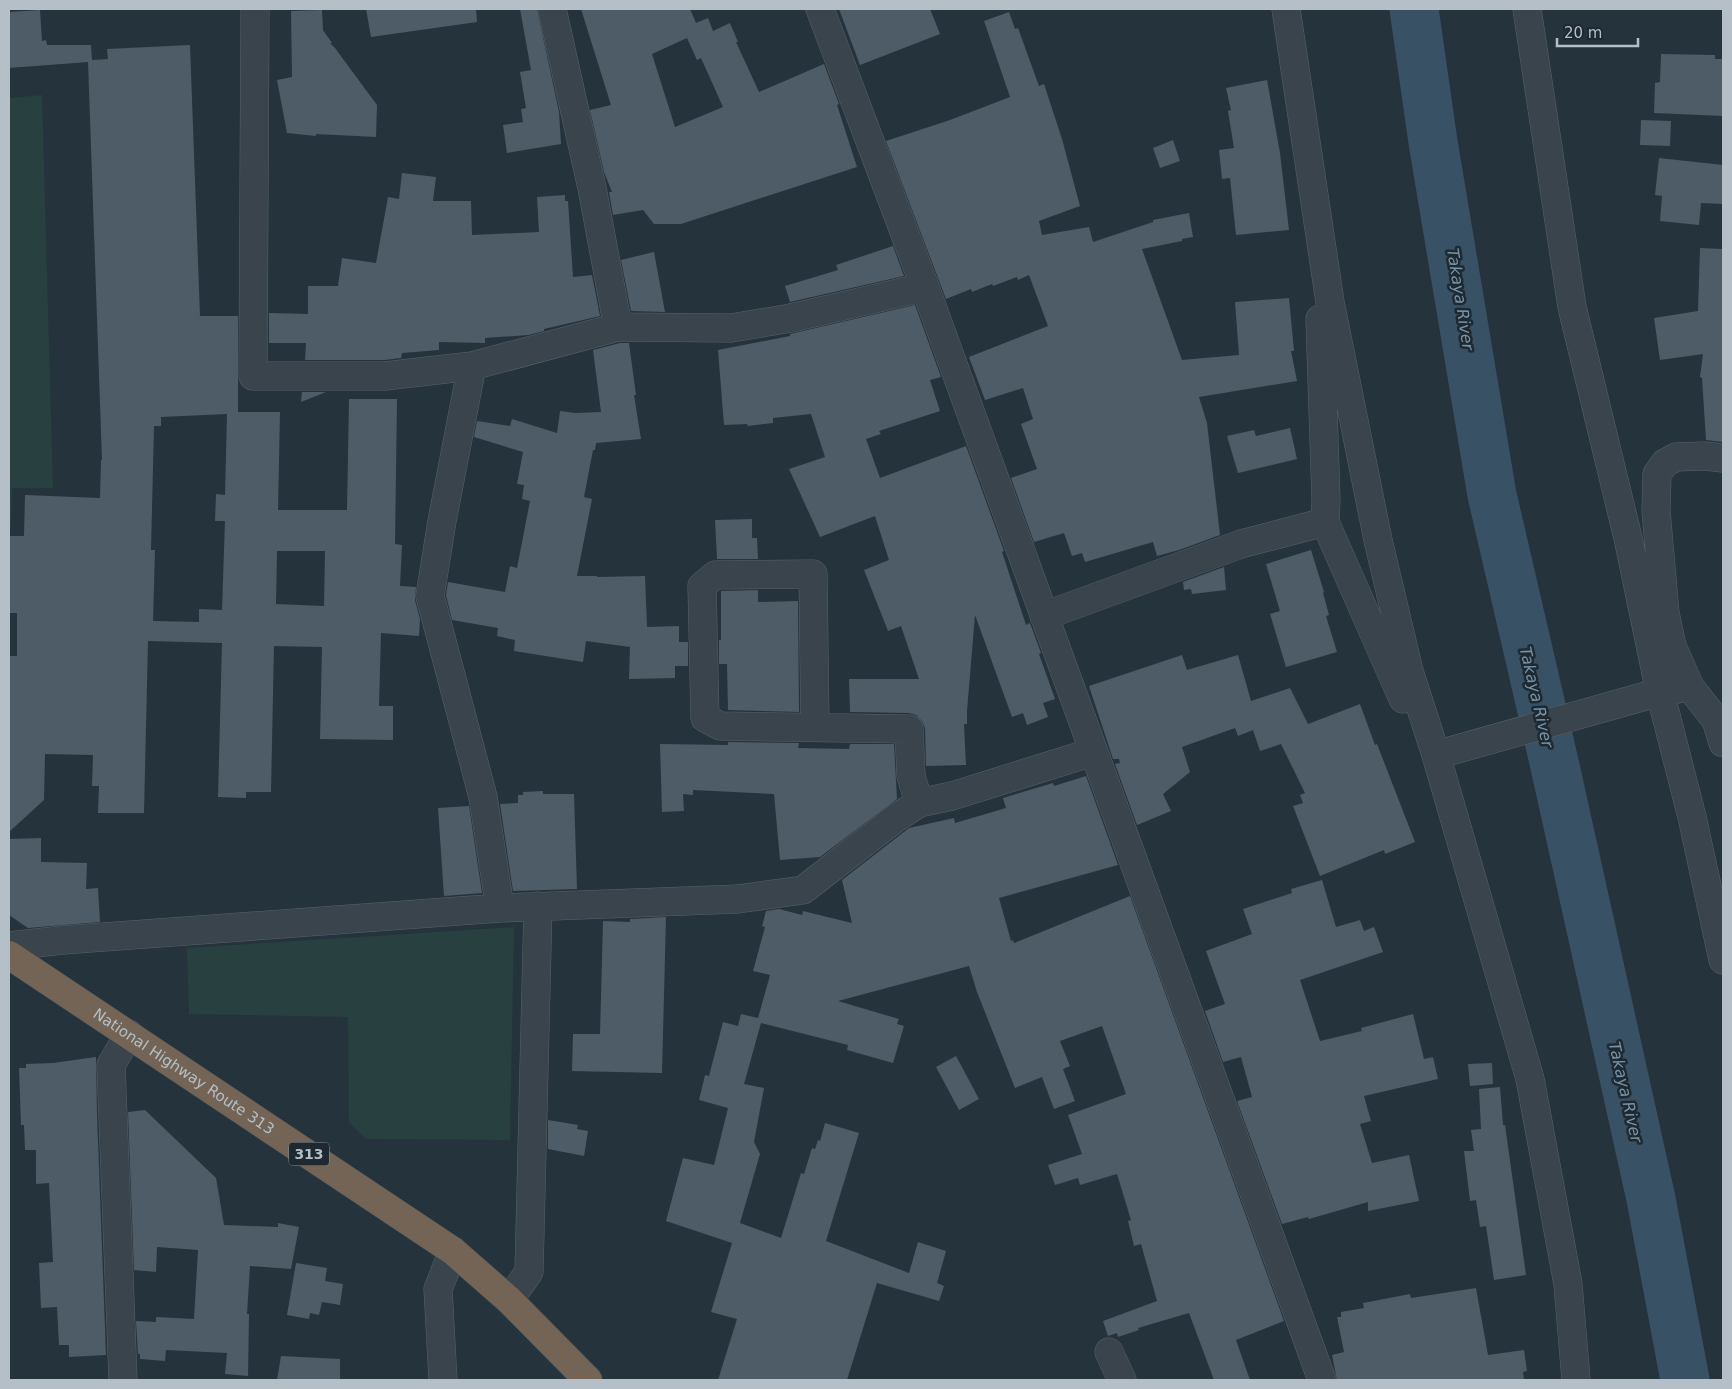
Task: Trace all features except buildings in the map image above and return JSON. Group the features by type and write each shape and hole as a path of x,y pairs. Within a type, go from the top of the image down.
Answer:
{"highway":[{"name":"National Highway Route 313","path":"9,956 453,1251 509,1300 588,1380"}],"street":[{"path":"255,9 253,376 385,376 472,366 618,327 732,328 791,318 925,287"},
{"path":"552,9 592,188 618,327"},
{"path":"820,9 925,287 1322,1380"},
{"path":"1286,9 1330,302 1378,540 1410,671 1530,1079 1568,1284 1576,1380"},
{"path":"1527,9 1572,307 1628,538 1660,692 1692,817 1723,960"},
{"path":"1330,302 1320,313 1326,500 1325,522 1416,728 1433,745"},
{"path":"472,366 442,521 430,596 483,797 500,908"},
{"path":"1723,458 1704,456 1676,457 1665,463 1657,474 1656,511 1665,613 1672,646 1690,687 1716,720 1723,744"},
{"path":"1044,616 1241,544 1325,522"},
{"path":"815,727 812,574 715,575 702,586 705,718 720,726 909,729 911,776 920,803"},
{"path":"1433,745 1660,692 1690,687"},
{"path":"9,946 63,940 500,908 738,899 802,890 896,818 920,803 952,796 1093,752"},
{"path":"509,1300 529,1272 538,906"},
{"path":"123,1380 111,1064 129,1034"},
{"path":"443,1380 438,1289 453,1251"},
{"path":"1109,1352 1122,1380"}],"green space":[{"path":"42,95 53,488 12,488 11,526 9,526 9,98"},
{"path":"514,927 510,1140 366,1139 349,1122 348,1017 189,1014 187,948"}],"waterway":[{"name":"Takaya River","path":"1414,9 1433,142 1492,495 1554,762 1651,1199 1685,1380"}]}
